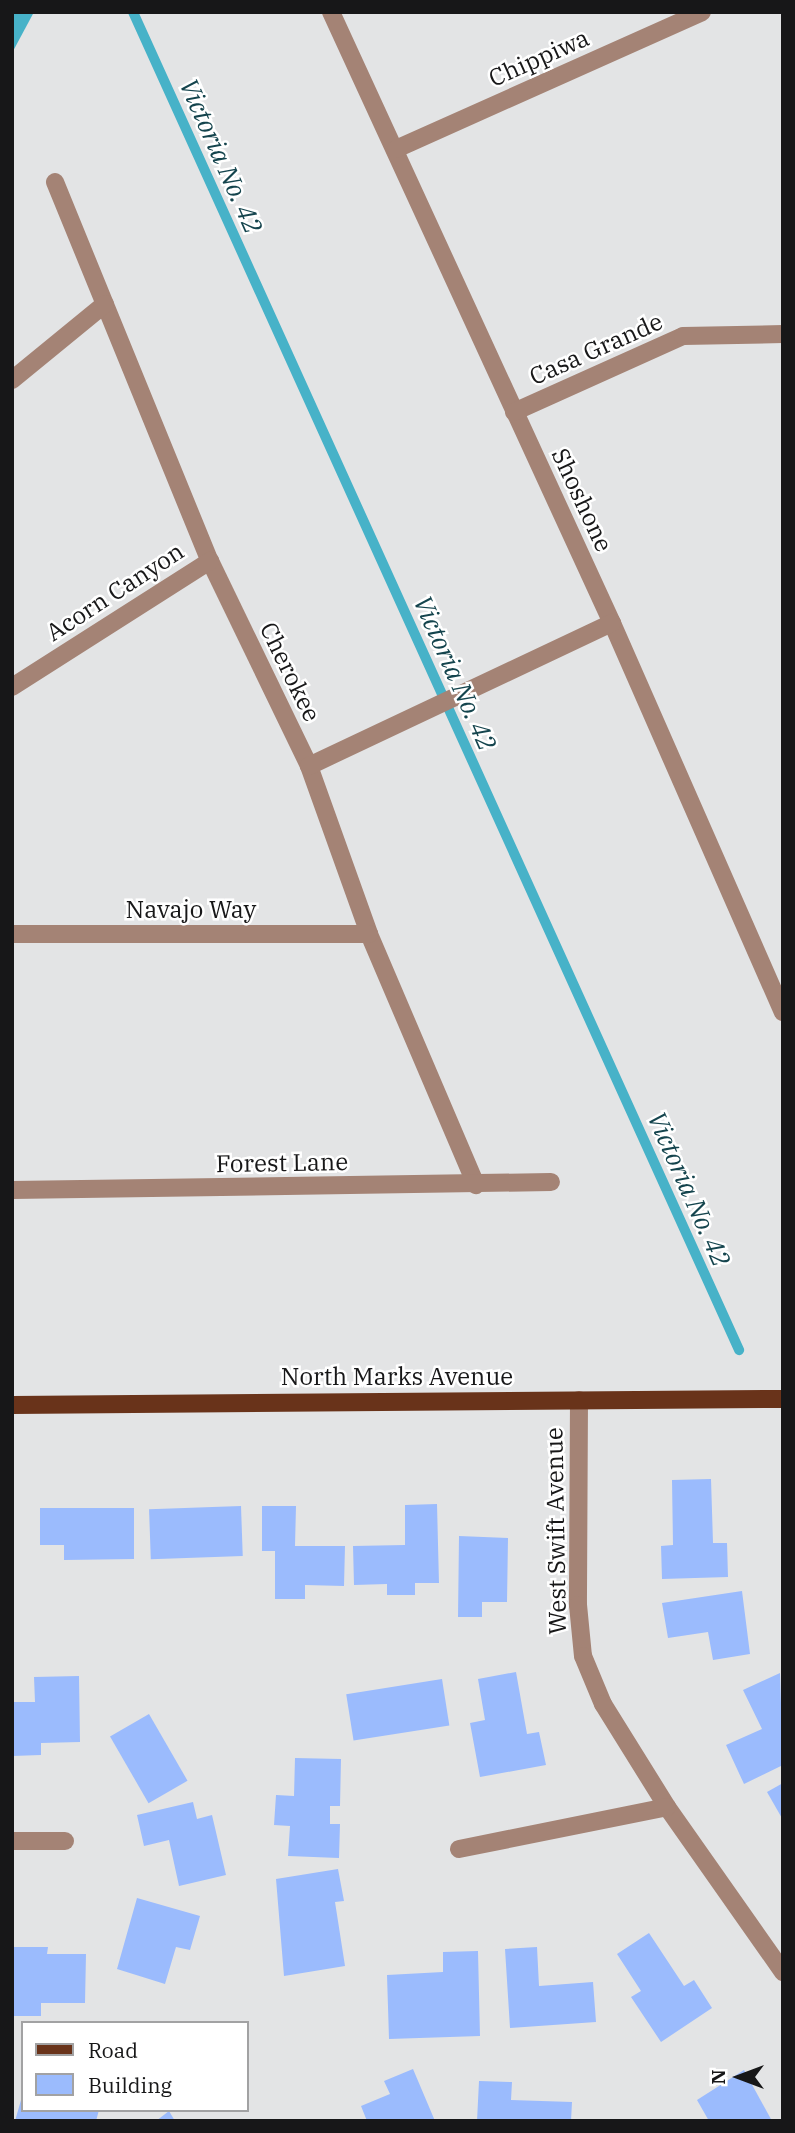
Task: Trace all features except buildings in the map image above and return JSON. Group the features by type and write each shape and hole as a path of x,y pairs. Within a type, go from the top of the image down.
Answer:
{"main road":[{"name":"North Marks Avenue","path":"12,1405 783,1399"}],"street":[{"name":"Shoshone","path":"331,12 612,623 783,1012"},
{"name":"Chippiwa","path":"396,149 702,12"},
{"name":"Cherokee","path":"55,182 210,561 309,766 369,934 477,1185"},
{"path":"12,380 105,304"},
{"name":"Casa Grande","path":"514,412 683,336 783,334"},
{"name":"Acorn Canyon","path":"12,688 210,561"},
{"path":"309,766 612,623"},
{"name":"Navajo Way","path":"12,934 369,934"},
{"name":"Forest Lane","path":"12,1190 551,1182"},
{"name":"West Swift Avenue","path":"579,1400 578,1605 583,1656 603,1704 667,1807 783,1972"},
{"path":"459,1849 667,1807"},
{"path":"12,1841 65,1841"}],"water":[{"path":"12,12 34,12 12,53"}],"waterway":[{"name":"Victoria No. 42","path":"133,12 739,1350"}]}
